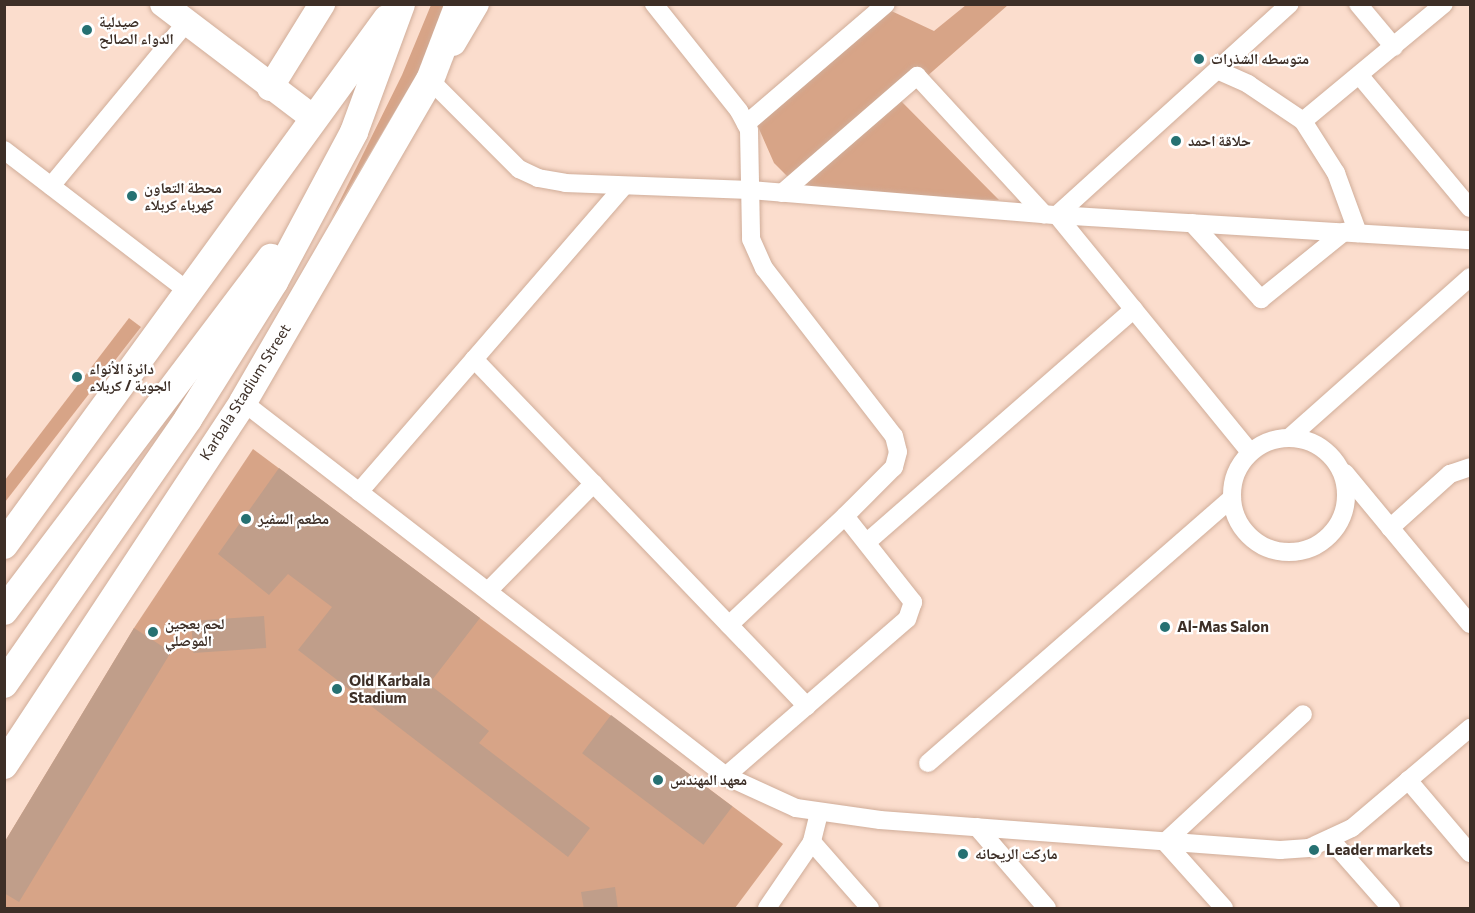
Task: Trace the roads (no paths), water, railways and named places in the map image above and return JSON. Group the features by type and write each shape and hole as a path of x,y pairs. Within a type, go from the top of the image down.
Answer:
{"main road":[{"path":"4,545 398,4"},
{"path":"4,684 251,321 342,153 374,83 398,4"},
{"name":"Karbala Stadium Street","path":"4,765 243,402 430,80 461,8"},
{"path":"4,611 208,339 342,153"}],"street":[{"path":"163,4 270,88 313,118"},
{"path":"270,88 322,4"},
{"path":"654,4 746,124 752,157 751,239 764,268 890,428 897,444 894,468 729,625"},
{"path":"746,124 886,4"},
{"path":"1050,215 1290,4"},
{"path":"1358,4 1394,47"},
{"path":"1303,121 1444,4"},
{"path":"51,186 186,23"},
{"path":"1217,70 1248,84 1303,121 1336,173 1351,233"},
{"path":"782,193 917,76 1050,215 1134,309 1250,452"},
{"path":"1360,76 1470,208"},
{"path":"430,80 519,169 538,178 565,183 623,187 750,190 1050,215 1470,240"},
{"path":"4,150 189,292"},
{"path":"359,492 623,187"},
{"path":"1192,224 1261,299 1351,233"},
{"path":"1290,437 1470,277"},
{"path":"867,542 1134,309"},
{"path":"474,359 807,706"},
{"path":"243,402 726,776 761,794 819,813 1165,842 1280,850 1309,848 1331,840 1470,728"},
{"path":"1342,469 1347,490 1345,511 1336,530 1320,544 1300,551 1278,551 1258,544 1243,529 1232,498 1237,468 1250,452 1269,441 1290,437 1311,441 1329,452 1470,624"},
{"path":"1390,528 1450,474 1470,467"},
{"path":"488,591 594,483"},
{"path":"928,763 1232,498"},
{"path":"726,776 911,614 911,596 845,516"},
{"path":"1165,842 1303,714"},
{"path":"1408,780 1470,853"},
{"path":"766,909 812,842 819,813"},
{"path":"977,827 1047,909"},
{"path":"1331,840 1391,909"},
{"path":"812,842 870,909"},
{"path":"1165,842 1224,909"}],"place":[{"name":"صيدلية الدواء الصالح","path":"87,30"},
{"name":"متوسطه الشذرات","path":"1199,59"},
{"name":"حلاقة احمد","path":"1176,141"},
{"name":"محطة التعاون كهرباء كربلاء","path":"132,196"},
{"name":"دائرة الأنواء الجوية / كربلاء","path":"77,377"},
{"name":"مطعم السفير","path":"246,519"},
{"name":"Al-Mas Salon","path":"1165,627"},
{"name":"لحم بعجين الموصلي","path":"153,632"},
{"name":"Old Karbala Stadium","path":"337,689"},
{"name":"معهد المهندس","path":"658,780"},
{"name":"Leader markets","path":"1314,850"},
{"name":"ماركت الريحانه","path":"963,854"}]}
